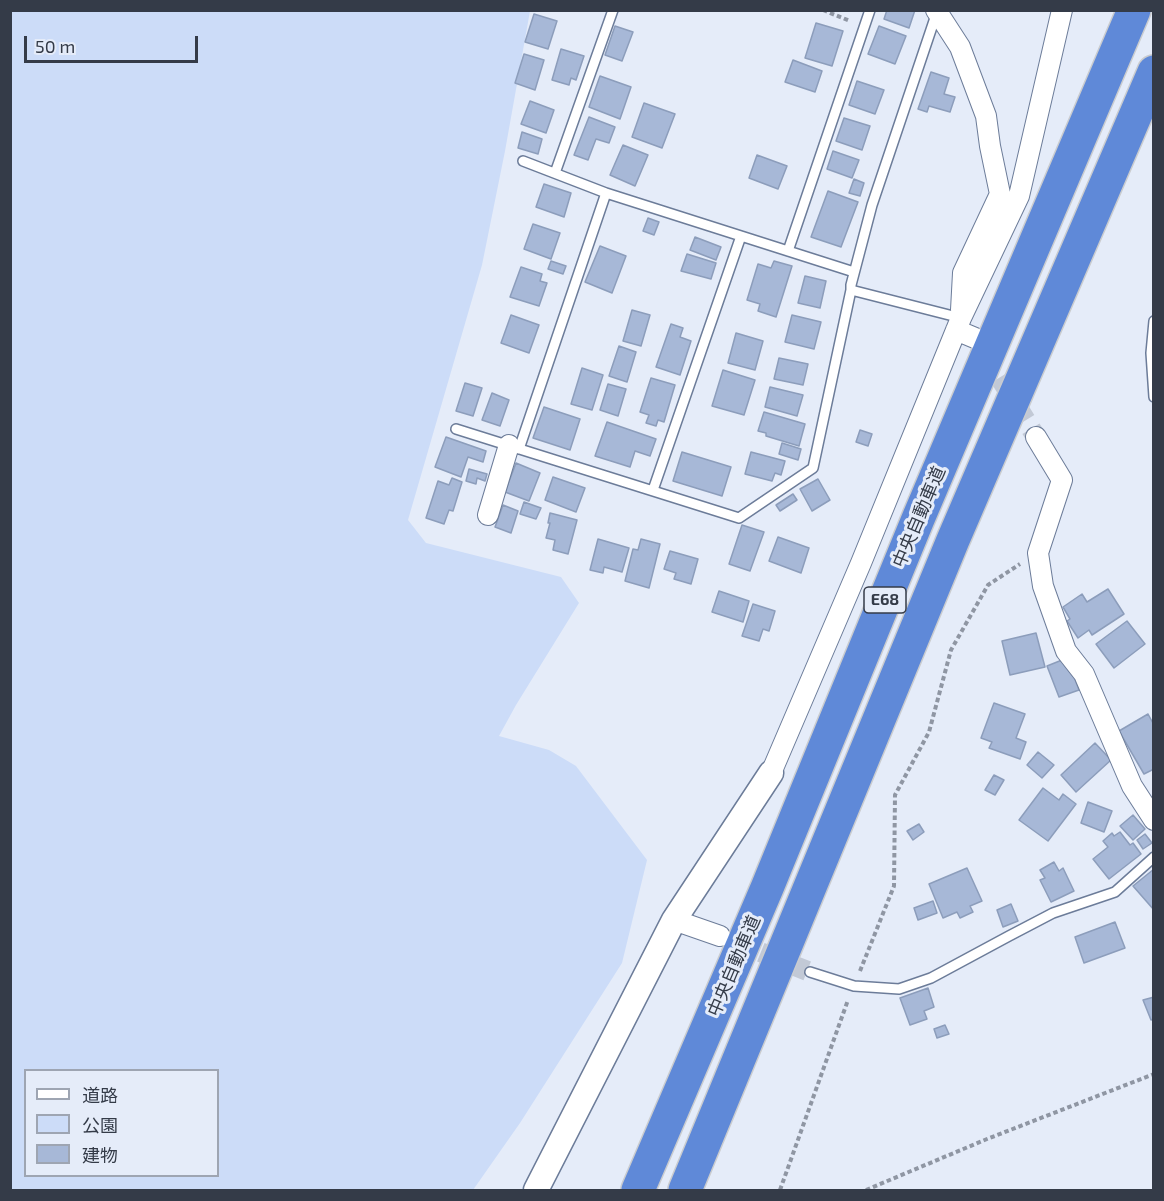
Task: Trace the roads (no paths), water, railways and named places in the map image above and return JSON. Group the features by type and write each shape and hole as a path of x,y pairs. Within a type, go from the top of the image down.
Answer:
{"highway":[{"name":"中央自動車道","path":"638,1191 763,899 918,519 1134,10"},
{"name":"E68","path":"685,1191 952,540 1154,72"}],"street":[{"path":"536,1191 674,920 771,773 856,574 958,324 1019,196 1062,10"},
{"path":"936,11 960,47 986,116 999,194 963,273 958,324"},
{"path":"958,324 975,338"},
{"path":"1036,437 1062,480 1038,553 1043,586 1066,651 1084,674 1132,786 1154,820"},
{"path":"488,516 514,447"},
{"path":"674,920 720,936"}],"lane":[{"path":"555,173 613,10"},
{"path":"788,251 870,10"},
{"path":"456,429 739,518 813,468 854,273 872,205 936,11"},
{"path":"523,161 606,193 854,273"},
{"path":"514,447 606,193"},
{"path":"653,490 741,236"},
{"path":"851,290 958,324"},
{"path":"1154,321 1151,353 1154,397"},
{"path":"810,972 854,986 900,988 931,978 1053,913 1115,892 1154,856"}],"tunnel":[{"path":"984,352 1036,437"},
{"path":"733,941 810,972"}]}
